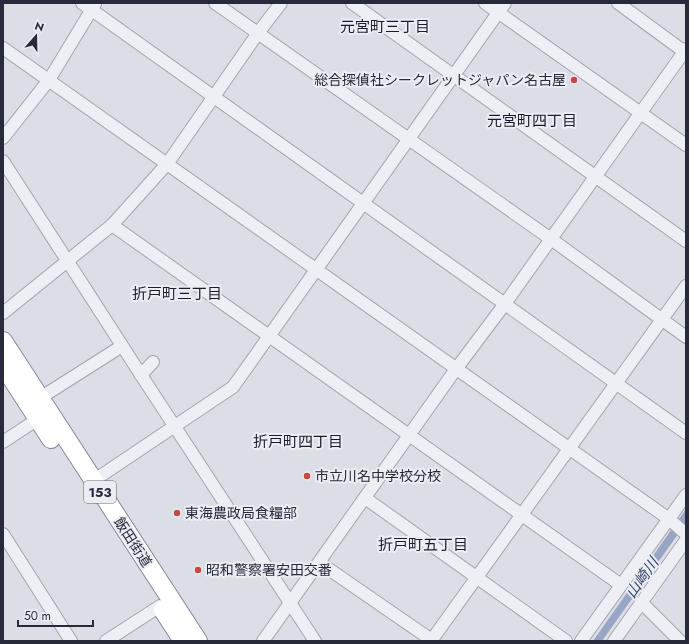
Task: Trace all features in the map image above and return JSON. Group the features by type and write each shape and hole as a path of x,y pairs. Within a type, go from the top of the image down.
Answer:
{"highway":[{"name":"飯田街道","path":"3,341 198,641"},
{"name":"飯田街道","path":"3,365 183,641"}],"street":[{"path":"215,3 551,239 686,337"},
{"path":"3,313 112,225 167,164 281,3"},
{"path":"352,3 454,74 686,241"},
{"path":"485,3 502,8 640,113 686,145"},
{"path":"263,641 320,563 456,369 504,305 685,51 618,3"},
{"path":"3,138 49,80 89,5 213,98 363,203 686,434"},
{"path":"93,481 233,387 502,8"},
{"path":"3,48 669,519 686,534"},
{"path":"3,161 174,427 315,641"},
{"path":"112,225 621,585"},
{"path":"320,563 432,641 476,577 686,286"},
{"path":"40,398 122,346"},
{"path":"141,375 153,362"},
{"path":"3,442 38,419"},
{"path":"581,641 686,495"},
{"path":"365,498 566,641"},
{"path":"3,534 71,641"},
{"path":"614,641 686,540"},
{"path":"641,602 680,641"},
{"path":"106,641 160,606"}],"water":[{"name":"山崎川","path":"686,509 686,523 602,641 593,641"}],"place":[{"name":"総合探偵社シークレットジャパン名古屋","path":"574,80"},
{"name":"市立川名中学校分校","path":"307,476"},
{"name":"東海農政局食糧部","path":"177,513"},
{"name":"昭和警察署安田交番","path":"198,570"}],"district":[{"name":"元宮町三丁目","path":"385,27"},
{"name":"元宮町四丁目","path":"532,121"},
{"name":"折戸町三丁目","path":"177,294"},
{"name":"折戸町四丁目","path":"298,442"},
{"name":"折戸町五丁目","path":"423,545"}]}
